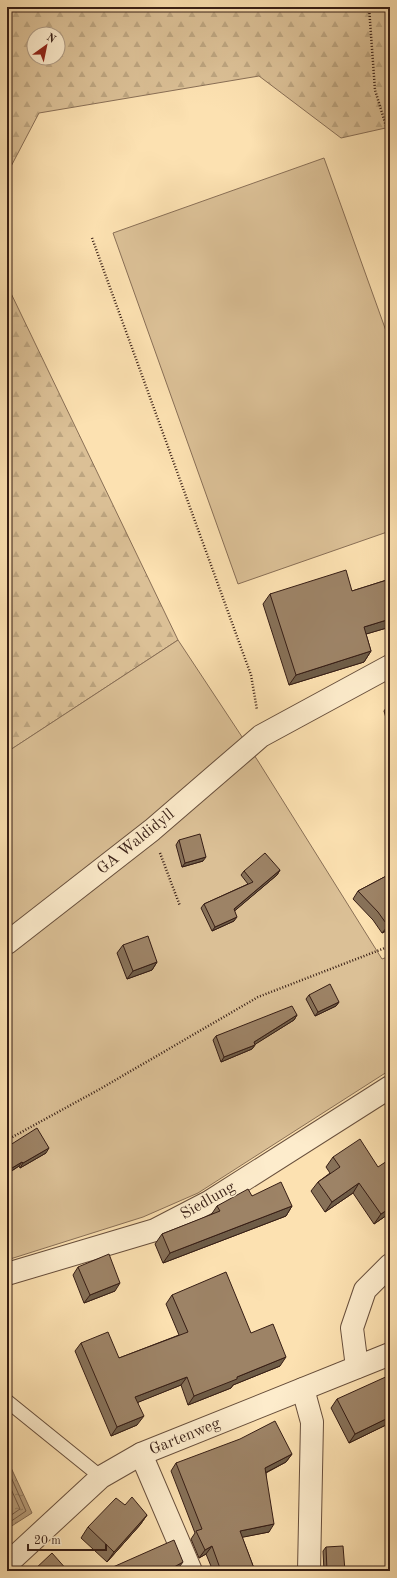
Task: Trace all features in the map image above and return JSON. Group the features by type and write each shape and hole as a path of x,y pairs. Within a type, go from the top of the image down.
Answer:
{"street":[{"name":"GA Waldidyll","path":"7,943 152,830 261,736 390,666"},
{"name":"Siedlung","path":"7,1274 155,1230 209,1202 390,1087"},
{"path":"357,1367 352,1328 365,1290 390,1265"},
{"name":"Gartenweg","path":"7,1564 101,1478 141,1454 390,1354"},
{"path":"303,1389 312,1422 309,1571"},
{"path":"141,1454 191,1571"}],"lane":[{"path":"7,1401 101,1478"}],"path":[{"path":"369,7 375,90 390,139"},
{"path":"92,238 251,675 261,736"},
{"path":"152,830 180,906"},
{"path":"7,1140 100,1089 258,997 390,946"}],"green space":[{"path":"7,7 390,7 390,127 341,138 259,76 39,113 7,174"},
{"path":"324,158 390,342 390,531 238,584 113,233"},
{"path":"7,285 178,640 7,752"},
{"path":"178,640 258,761 382,959 390,956 390,1070 198,1193 143,1217 7,1260 7,752"}],"water":[{"path":"7,1459 32,1513 7,1529"}],"building":[{"path":"346,570 352,591 390,579 390,619 364,627 371,651 296,675 270,594"},
{"path":"200,834 206,857 185,863 179,840"},
{"path":"265,853 280,870 234,909 237,917 215,927 204,904 253,882 244,871"},
{"path":"390,874 390,924 388,926 378,912 358,891"},
{"path":"148,936 157,962 133,971 123,945"},
{"path":"330,984 339,1002 318,1012 309,995"},
{"path":"292,1006 297,1015 254,1042 255,1045 224,1057 216,1036"},
{"path":"37,1128 49,1148 7,1171 7,1147"},
{"path":"360,1139 378,1167 390,1159 390,1208 381,1214 359,1183 332,1202 318,1182 340,1167 333,1157"},
{"path":"281,1182 292,1206 170,1253 162,1234 220,1211 217,1206 248,1189 252,1196"},
{"path":"109,1254 120,1283 90,1295 78,1267"},
{"path":"226,1272 251,1333 273,1324 286,1357 194,1396 187,1377 135,1397 144,1416 117,1427 81,1343 108,1332 119,1358 188,1332 172,1295"},
{"path":"390,1375 390,1417 355,1434 337,1399"},
{"path":"275,1421 292,1454 265,1468 274,1524 240,1531 255,1571 221,1571 212,1546 205,1550 196,1531 202,1529 176,1463 240,1439"},
{"path":"132,1497 147,1515 114,1552 88,1527 116,1498 125,1505"},
{"path":"174,1540 183,1562 167,1571 104,1571"},
{"path":"343,1546 345,1571 327,1571 326,1547"},
{"path":"52,1553 68,1571 33,1571"}]}
